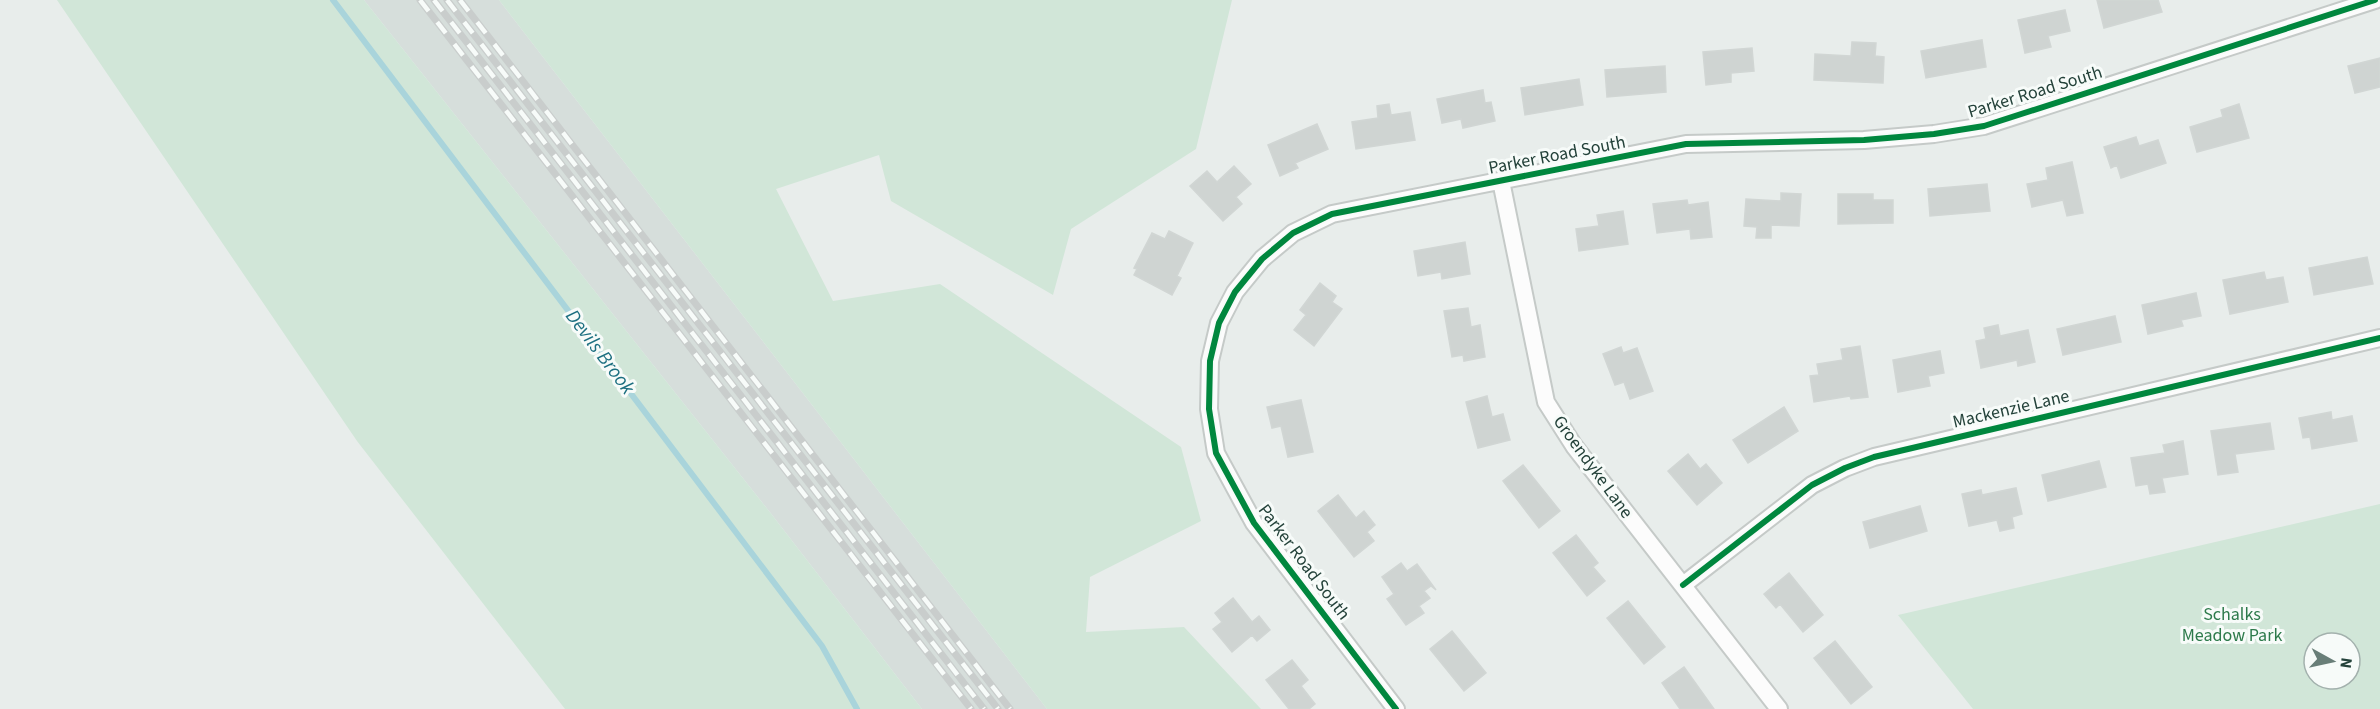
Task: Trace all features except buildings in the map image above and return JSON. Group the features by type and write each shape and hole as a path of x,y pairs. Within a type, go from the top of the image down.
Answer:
{"street":[{"name":"Parker Road South","path":"1396,709 1254,523 1216,453 1209,410 1210,361 1219,323 1235,292 1262,259 1293,233 1332,214 1686,144 1864,140 1934,134 1983,126 2375,0"},
{"name":"Groendyke Lane","path":"1501,181 1546,402 1574,446 1779,709"},
{"name":"Mackenzie Lane","path":"1683,585 1812,485 1845,468 1874,457 2380,338"}],"shaded area":[{"path":"364,0 499,0 1047,709 922,709 769,511"}],"green space":[{"path":"57,0 364,0 769,511 922,709 565,709 357,441"},
{"path":"499,0 1232,0 1196,149 1071,229 1053,295 891,201 879,155 776,189 833,301 940,284 1181,447 1201,521 1090,577 1086,632 1184,627 1261,709 1047,709"},
{"name":"Schalks Meadow Park","path":"2380,504 2380,709 1973,709 1898,615"}],"waterway":[{"name":"Devils Brook","path":"333,0 822,646 857,709"}],"railway":[{"path":"420,0 971,709"},
{"path":"434,0 984,709"},
{"path":"447,0 998,709"},
{"path":"460,0 1010,709"}],"cycle path":[{"path":"1396,709 1254,523 1216,453 1209,409 1210,361 1219,323 1235,292 1262,259 1293,233 1332,214 1686,144 1864,140 1934,134 1984,126 2375,0"},
{"path":"1683,585 1812,485 1845,468 1874,457 2380,338"}]}
